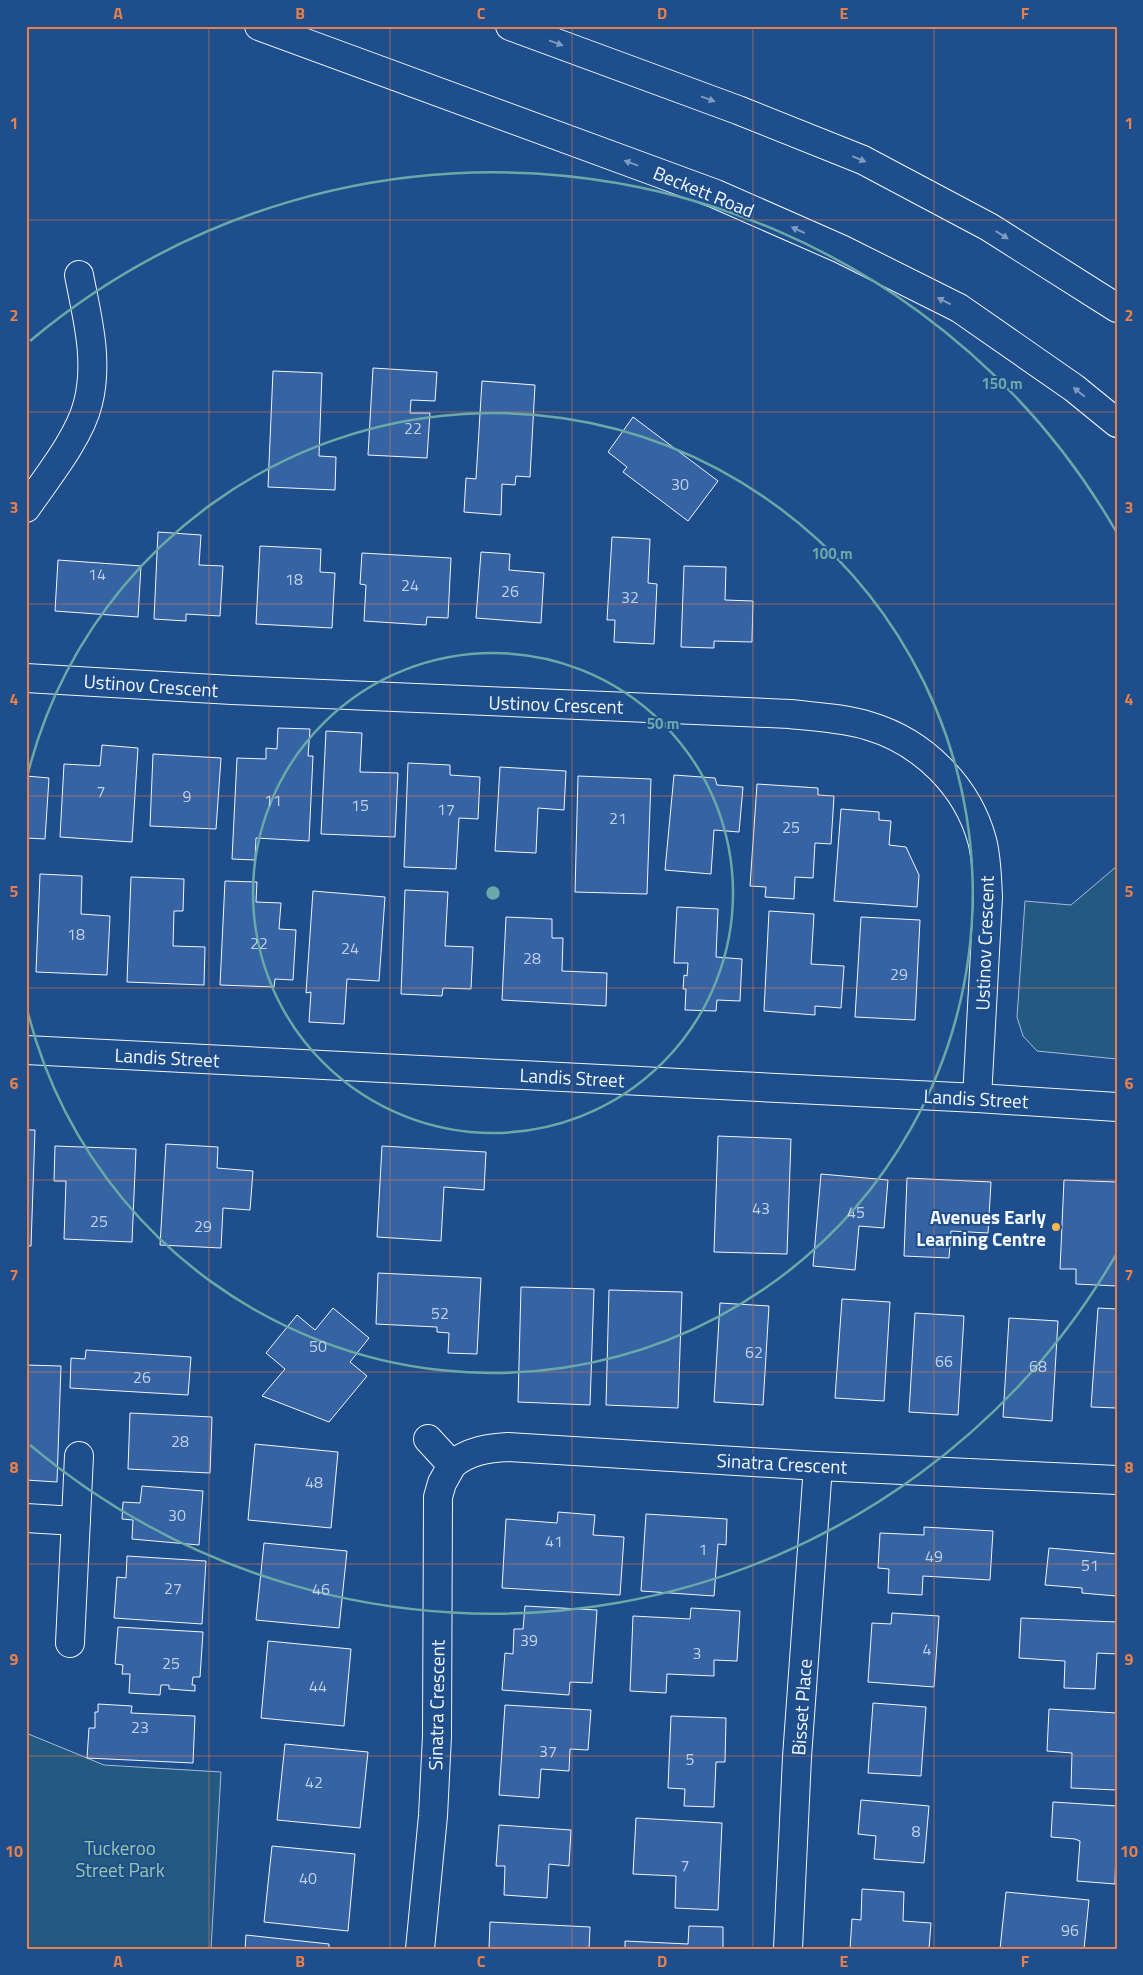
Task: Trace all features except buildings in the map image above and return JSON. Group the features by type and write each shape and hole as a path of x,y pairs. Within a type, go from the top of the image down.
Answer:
{"street":[{"name":"Beckett Road","path":"258,26 716,194 841,249 958,308 1074,388 1117,423"},
{"path":"510,26 738,110 863,160 989,227 1117,308"},
{"path":"26,508 69,443 88,405 92,385 93,356 79,275"},
{"name":"Ustinov Crescent","path":"26,678 242,691 790,714 834,719 868,726 892,734 918,750 941,769 958,790 973,816 982,840 987,864 988,897 977,1098"},
{"name":"Landis Street","path":"26,1050 977,1098 1117,1107"},
{"path":"428,1439 452,1465"},
{"name":"Sinatra Crescent","path":"420,1949 433,1816 437,1736 438,1498 442,1483 452,1465 461,1457 490,1448 508,1447 818,1466 1117,1480"},
{"path":"70,1643 79,1456"},
{"name":"Bisset Place","path":"788,1949 797,1756 818,1466"},
{"path":"26,1518 76,1521"}],"green space":[{"path":"1117,866 1117,1059 1037,1051 1023,1036 1017,1017 1025,901 1071,905"},
{"name":"Tuckeroo Street Park","path":"26,1733 104,1765 221,1772 211,1949 26,1949"}],"place":[{"name":"Avenues Early Learning Centre","path":"1056,1227"}]}
